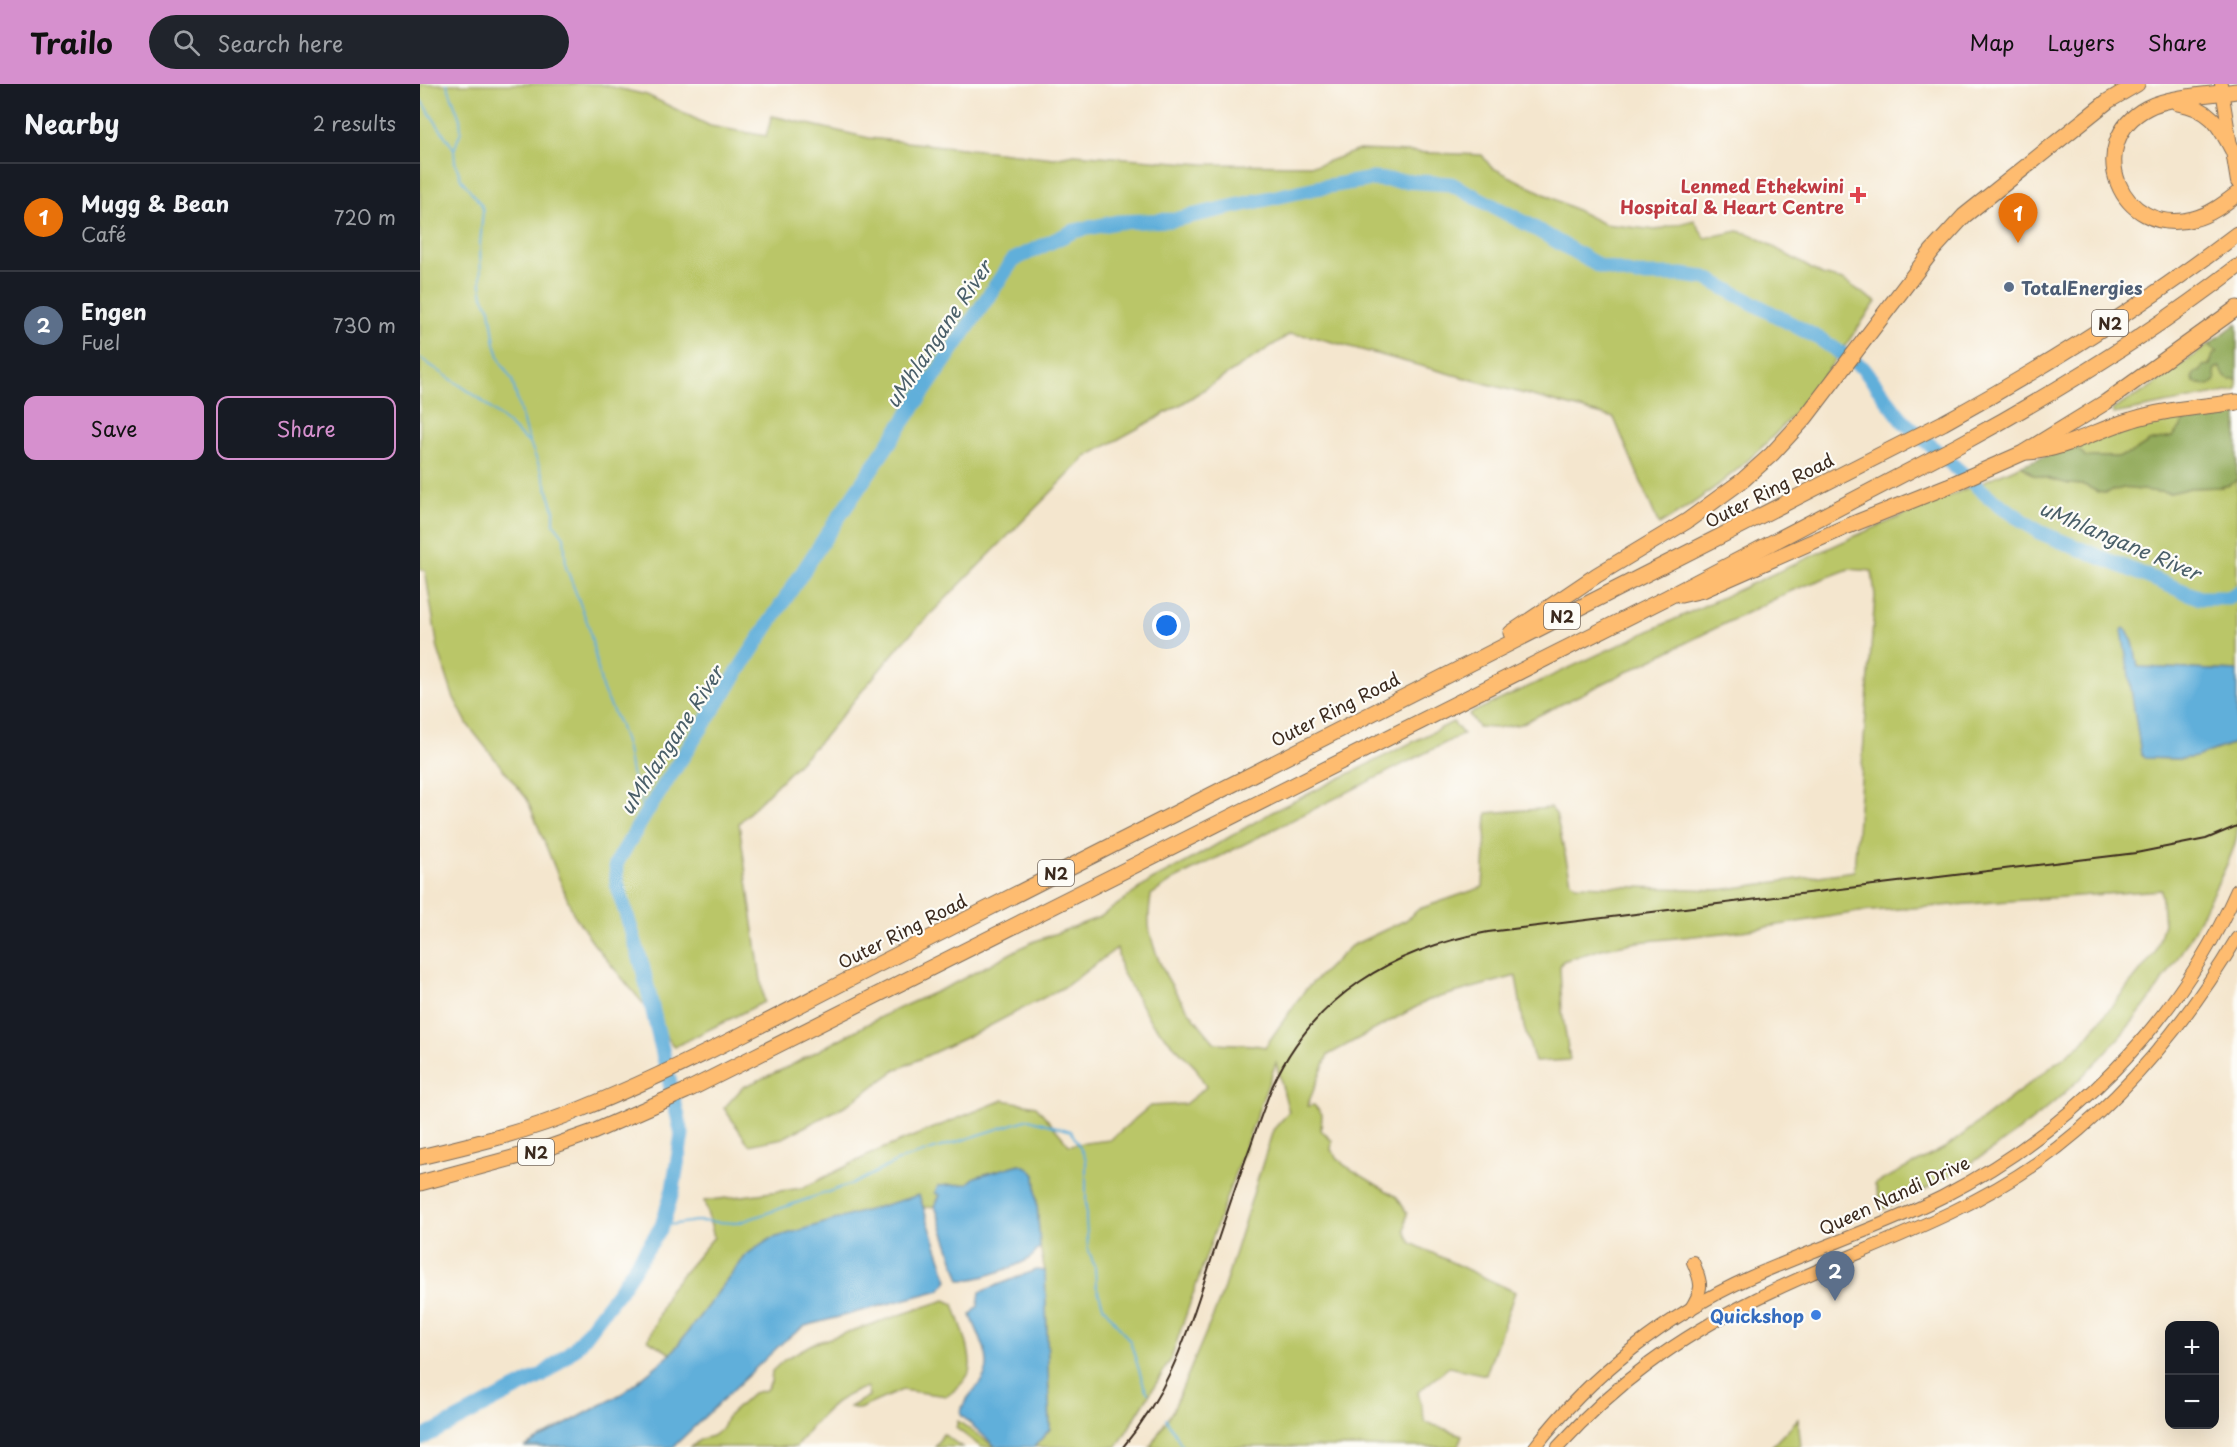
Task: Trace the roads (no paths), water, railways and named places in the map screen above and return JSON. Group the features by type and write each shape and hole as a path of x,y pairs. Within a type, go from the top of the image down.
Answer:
{"highway":[{"path":"1456,669 1597,575 1687,521 1772,454 1826,392 1932,251 1964,216 2108,101 2137,84"},
{"path":"2227,89 2154,105 2139,113 2126,125 2120,135 2116,146 2115,171 2124,196 2133,206 2159,220 2193,219 2207,214 2237,194"},
{"path":"2169,102 2193,105 2204,111 2219,126 2233,154"},
{"name":"Outer Ring Road","path":"420,1157 500,1137 580,1110 711,1049 1977,404 2152,296 2237,234"},
{"name":"N2","path":"420,1183 542,1150 593,1132 648,1109 883,993 1154,854 1666,598 1997,424 2159,323 2237,267"},
{"path":"1666,598 1703,590 2018,455 2106,402 2237,308"},
{"path":"2018,455 2055,447 2104,428 2156,413 2237,402"}],"main road":[{"path":"2227,89 2237,182"},
{"name":"Queen Nandi Drive","path":"1535,1447 1575,1401 1614,1364 1689,1311 1749,1278 1942,1197 1987,1172 2030,1144 2093,1091 2124,1061 2154,1026 2192,973 2224,918 2237,890"},
{"name":"Queen Nandi Drive","path":"1558,1447 1616,1388 1680,1340 1757,1298 1942,1217 2036,1164 2096,1116 2152,1057 2191,1010 2237,938"},
{"path":"1689,1311 1701,1290 1701,1281 1693,1262"}],"water":[{"path":"2124,628 2132,641 2138,667 2237,671 2237,742 2196,757 2181,759 2145,758 2141,754 2122,630"},
{"path":"1020,1164 1029,1168 1035,1175 1040,1247 1030,1258 1016,1265 986,1276 960,1280 935,1206 940,1195 935,1193 938,1186 967,1184 975,1177"},
{"path":"919,1195 948,1280 940,1290 805,1326 783,1342 673,1447 524,1447 623,1393 671,1354 747,1254 770,1239"},
{"path":"1036,1270 1045,1271 1050,1429 1034,1447 996,1447 961,1415 965,1402 983,1379 987,1365 984,1346 971,1315 978,1306 980,1292"}],"waterway":[{"path":"447,84 460,119 461,131 454,150 455,162 461,179 481,204 483,210 480,244 481,285 483,296 490,309 495,344 501,362 512,380 526,433 554,510 554,524 564,537 566,567 589,627 602,688 619,724 627,749 631,773 641,794 642,819"},
{"path":"420,99 454,149"},
{"name":"uMhlangane River","path":"420,1439 543,1375 575,1348 619,1291 662,1226 673,1189 682,1134 642,965 617,884 616,864 646,813 828,533 1013,260 1074,231 1117,222 1173,220 1316,188 1373,179 1451,184 1529,225 1599,266 1635,275 1682,275 1706,278 1820,339 1863,368 1904,422 1989,497 2039,532 2200,598 2229,598 2237,593"},
{"path":"420,358 480,399 531,445"},
{"path":"662,1226 696,1221 738,1223 857,1182 900,1160 1029,1119 1071,1131 1086,1159 1088,1248 1095,1268 1096,1285 1103,1306 1130,1341 1148,1393"},
{"path":"1166,1419 1183,1447"}],"railway":[{"path":"1123,1447 1150,1409 1180,1350 1263,1110 1289,1055 1333,1002 1360,982 1389,965 1420,951 1488,932 2136,853 2206,839 2237,826"}],"place":[{"name":"Lenmed Ethekwini Hospital & Heart Centre","path":"1858,195"},
{"name":"Mugg & Bean","path":"2018,243"},
{"name":"TotalEnergies","path":"2009,287"},
{"name":"Engen","path":"1835,1301"},
{"name":"Quickshop","path":"1816,1315"}]}
